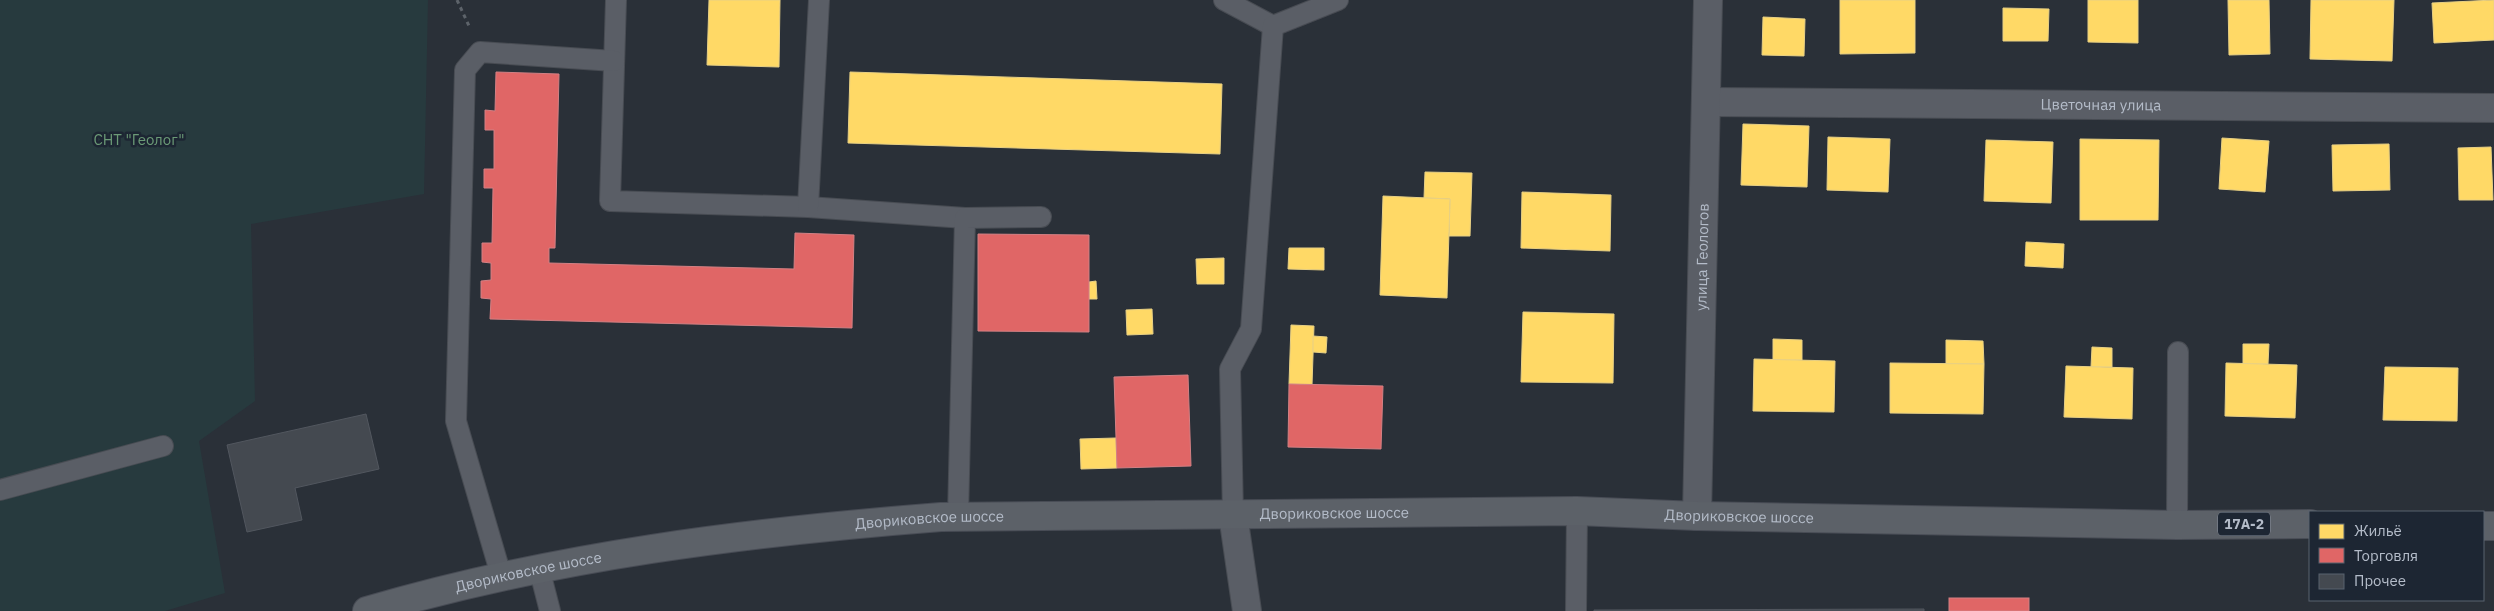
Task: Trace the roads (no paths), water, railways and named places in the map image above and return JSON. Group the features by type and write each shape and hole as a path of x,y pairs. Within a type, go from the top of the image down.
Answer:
{"main road":[{"name":"Двориковское шоссе","path":"367,611 501,575 614,554 843,525 958,517 1577,511 1697,516 2177,525 2309,524"}],"street":[{"name":"улица Геологов","path":"1697,516 1708,0"},
{"name":"Цветочная улица","path":"1707,102 2494,108"},
{"path":"1233,515 1248,611"}],"lane":[{"path":"616,0 610,201 808,207 965,218 1041,217"},
{"path":"808,207 819,0"},
{"path":"1224,0 1273,26 1338,0"},
{"path":"1233,515 1230,370 1251,328 1273,26"},
{"path":"501,575 456,421 464,70 480,52 614,61"},
{"path":"958,517 965,218"},
{"path":"2177,525 2178,352"},
{"path":"0,490 163,446"},
{"path":"1576,611 1577,511"},
{"path":"539,568 550,611"}],"park label":[{"name":"СНТ \"Геолог\"","path":"139,140"}]}
